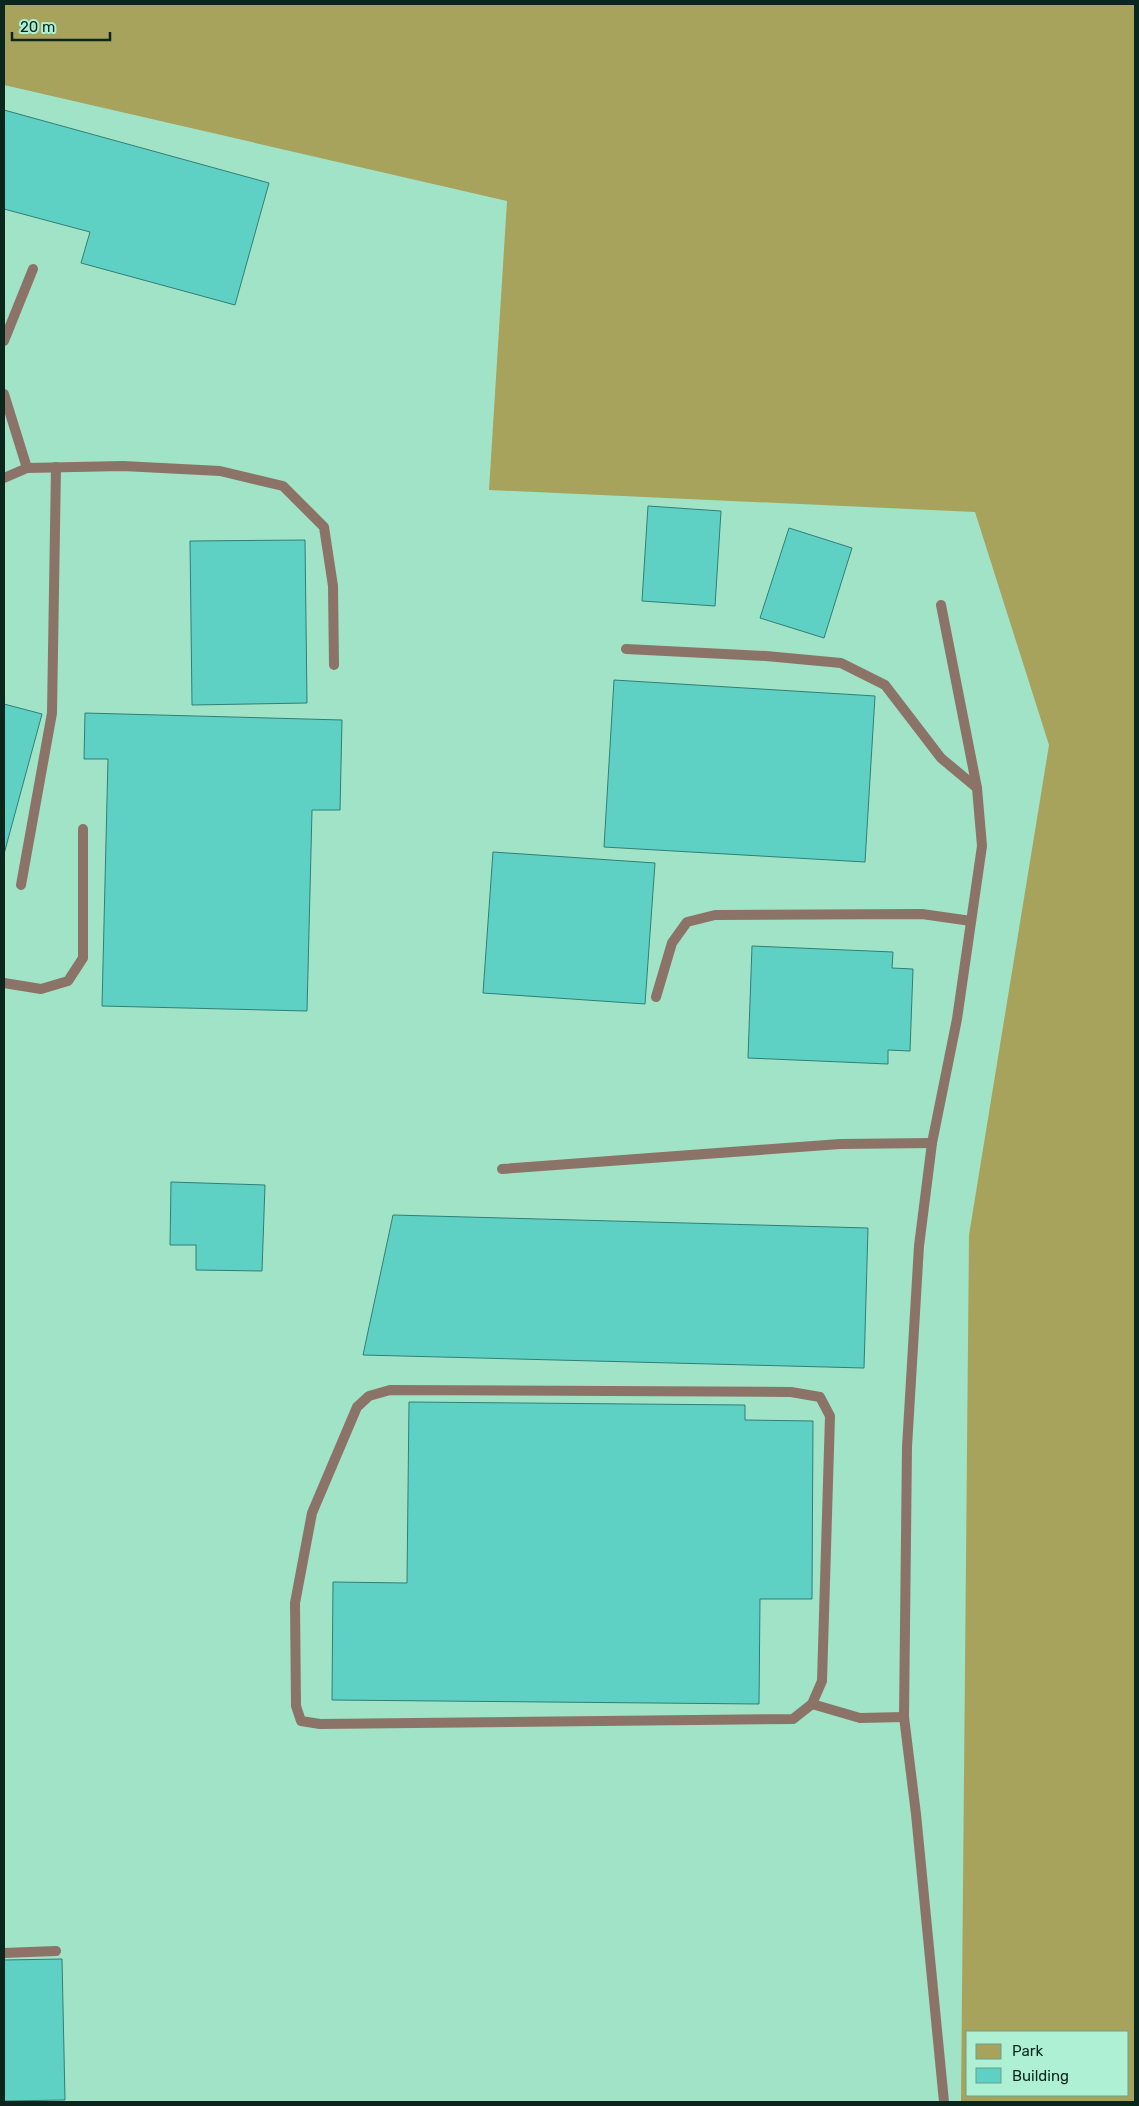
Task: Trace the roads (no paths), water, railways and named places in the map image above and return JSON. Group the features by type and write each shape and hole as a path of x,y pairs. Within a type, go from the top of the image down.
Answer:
{"lane":[{"path":"4,342 33,268"},
{"path":"4,394 27,468"},
{"path":"4,478 27,468 123,466 220,471 283,486 324,527 333,586 334,665"},
{"path":"21,885 52,713 56,467"},
{"path":"941,605 977,788 982,846 957,1019 932,1143 919,1246 907,1447 904,1717 917,1823 944,2102"},
{"path":"626,649 766,656 842,664 885,685 941,758 977,788"},
{"path":"4,983 41,989 68,981 83,958 83,829"},
{"path":"656,997 672,943 687,922 715,915 922,914 971,921"},
{"path":"502,1169 840,1144 932,1143"},
{"path":"390,1390 791,1392 820,1397 830,1416 822,1682 812,1704 793,1719 320,1724 301,1721 296,1706 295,1603 312,1513 357,1408 369,1396 390,1390"},
{"path":"812,1704 860,1718 904,1717"},
{"path":"4,1953 56,1950"}]}
